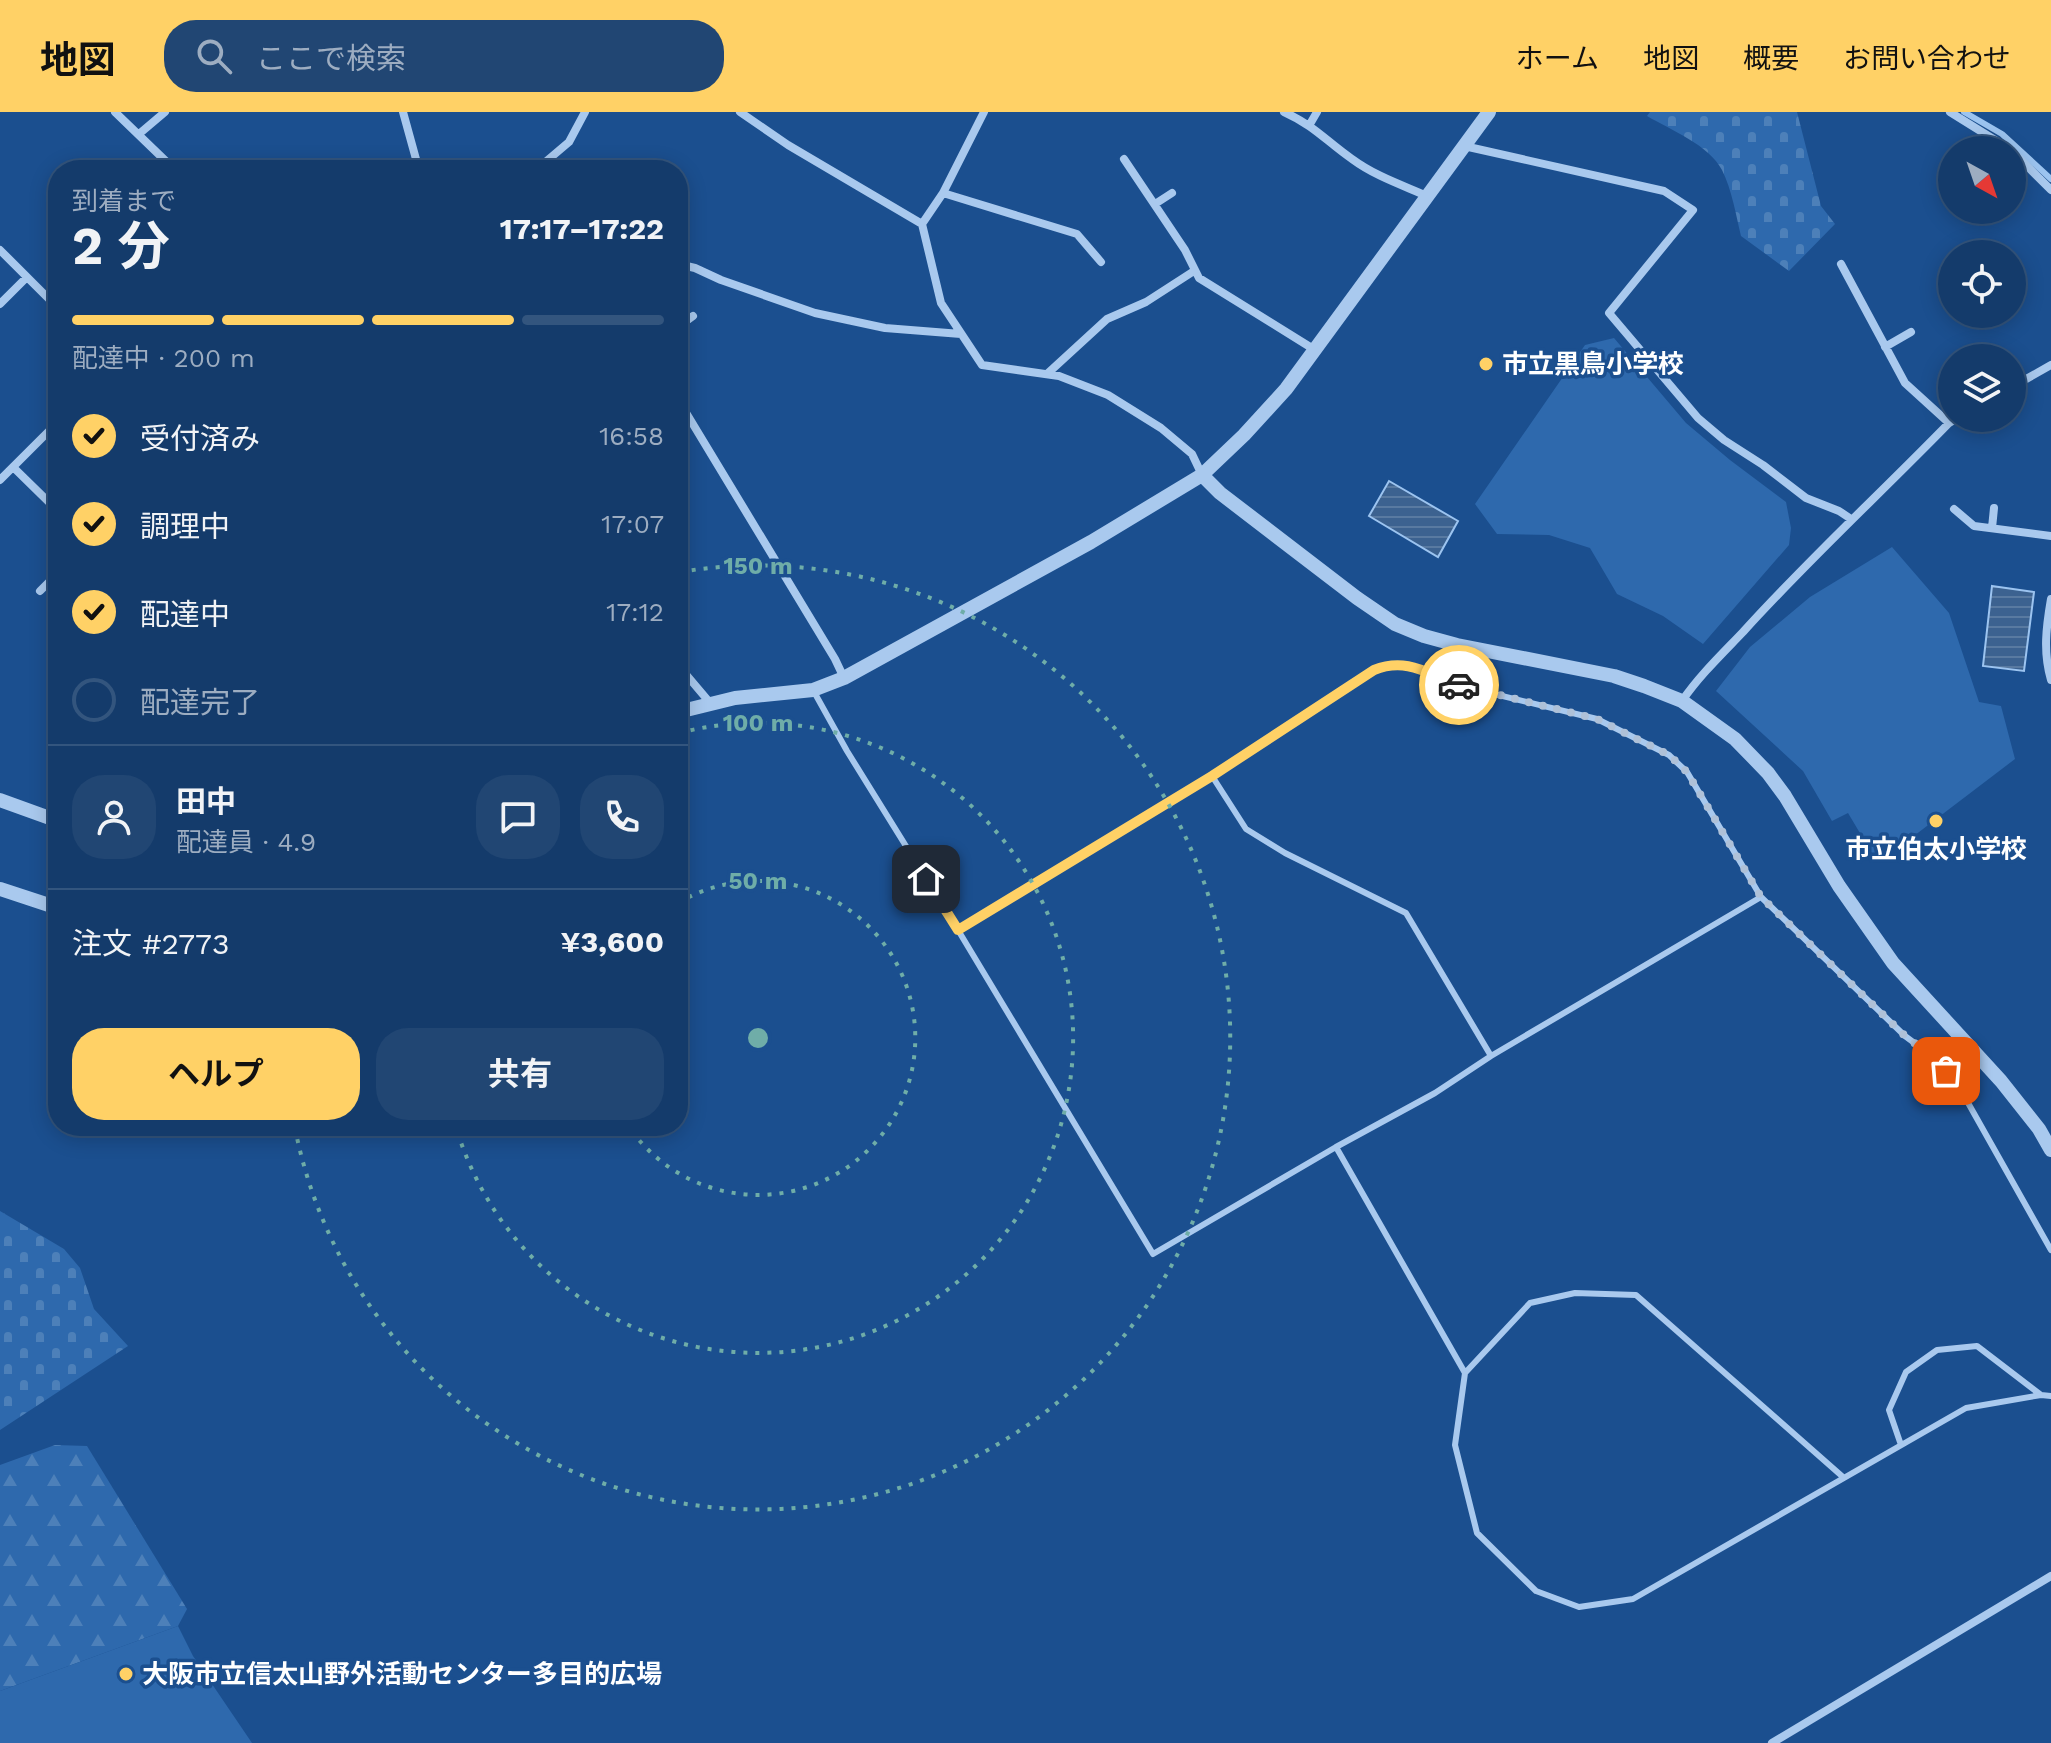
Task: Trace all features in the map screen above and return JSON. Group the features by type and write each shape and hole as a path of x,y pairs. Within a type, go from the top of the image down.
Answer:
{"street":[{"path":"115,112 165,160"},
{"path":"139,134 165,112"},
{"path":"403,112 416,160"},
{"path":"548,160 569,142 585,112"},
{"path":"740,112 788,145 922,224 941,303 982,365 1059,376 1108,395 1161,428 1192,454 1202,475 1220,493 1395,624 1457,645 1614,676 1682,701 1735,739 1768,773 1884,951 2001,1081 2039,1129 2051,1150"},
{"path":"922,224 943,193 984,112"},
{"path":"1284,112 1310,124 1353,160 1384,178 1427,196"},
{"path":"1310,124 1317,112"},
{"path":"688,710 735,698 813,690 844,678 1091,542 1202,475 1260,417 1315,350 1489,112"},
{"path":"1950,112 1989,136"},
{"path":"1464,146 1664,191 1693,210 1609,313 1698,418 1806,498 1851,519"},
{"path":"1124,159 1185,250 1199,278 1315,350"},
{"path":"2026,164 2051,190"},
{"path":"943,193 1077,234 1101,262"},
{"path":"1155,204 1172,193"},
{"path":"0,250 48,298"},
{"path":"1841,264 1905,383 1938,408"},
{"path":"688,268 815,313 885,328 961,334"},
{"path":"1047,374 1107,319 1146,302 1194,271"},
{"path":"0,304 27,277"},
{"path":"688,320 693,316"},
{"path":"1885,347 1911,332"},
{"path":"2026,379 2051,365"},
{"path":"688,416 844,678"},
{"path":"0,480 48,432"},
{"path":"1682,701 1767,605 1941,432"},
{"path":"13,467 48,501"},
{"path":"1992,528 1994,508"},
{"path":"1954,509 1974,526 2051,536"},
{"path":"40,591 48,583"},
{"path":"2051,599 2045,633 2046,662 2051,680"},
{"path":"688,677 711,704"},
{"path":"0,800 48,817"},
{"path":"0,889 48,905"},
{"path":"1776,1742 2051,1576"}],"lane":[{"path":"958,930 1212,776 1374,670 1390,664 1404,664 1457,685 1597,719 1669,755 1687,772 1761,897 1905,1036 1936,1059 1957,1084 2051,1250"},
{"path":"813,690 1153,1254 1435,1093 1491,1056 1761,897"},
{"path":"1212,776 1246,829 1285,853 1406,913 1491,1056"},
{"path":"1336,1147 1465,1373"},
{"path":"1843,1477 1636,1295 1575,1293 1530,1303 1465,1373 1455,1445 1477,1533 1536,1591 1579,1607 1633,1599 1966,1408 2051,1396"},
{"path":"1901,1445 1889,1410 1906,1372 1937,1350 1977,1346 2041,1395"}],"green space":[{"path":"1650,112 1797,112 1821,206 1835,224 1789,271 1741,236 1728,186 1716,161 1689,139 1647,116"},
{"path":"1614,338 1686,423 1786,502 1791,528 1789,545 1703,644 1663,616 1617,594 1590,548 1549,535 1497,534 1475,504 1585,345"},
{"path":"1892,547 1949,613 1979,702 2001,706 2015,759 1902,845 1873,855 1848,813 1832,821 1803,771 1716,691 1750,647 1810,597"},
{"path":"0,1211 64,1249 80,1268 94,1309 128,1346 0,1430"},
{"path":"55,1445 87,1446 187,1609 178,1626 0,1691 0,1465"},
{"name":"大阪市立信太山野外活動センター多目的広場","path":"178,1626 193,1656 252,1743 0,1743 0,1691"}],"shaded area":[{"path":"1389,481 1458,521 1438,557 1369,516"},
{"path":"1992,586 2034,592 2024,671 1983,666"}],"waterway":[{"path":"1964,112 2002,134 2051,179"}],"way so far":[{"path":"1459,685 1597,719 1669,755 1687,772 1761,897 1905,1036 1936,1059 1946,1071"}],"place":[{"name":"市立黒鳥小学校","path":"1486,364"},
{"name":"市立伯太小学校","path":"1936,821"},
{"name":"大阪市立信太山野外活動センター多目的広場","path":"126,1674"}],"route":[{"path":"926,879 958,930 1212,776 1374,670 1390,664 1404,664 1459,685"}]}
